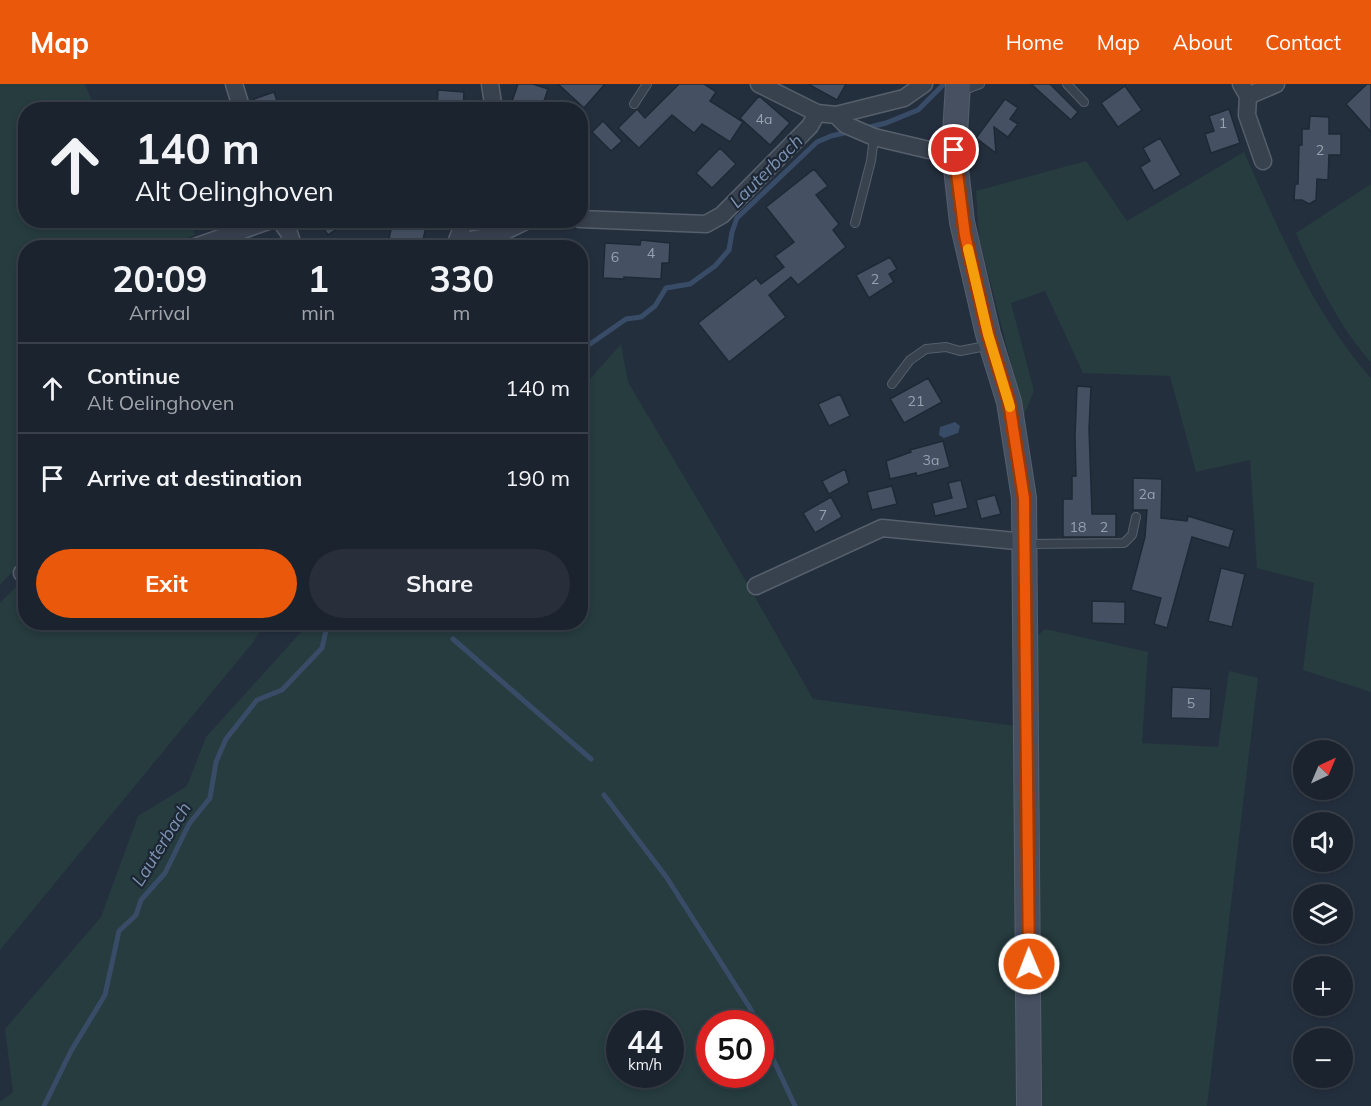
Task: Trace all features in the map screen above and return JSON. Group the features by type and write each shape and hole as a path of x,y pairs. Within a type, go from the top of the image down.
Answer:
{"main road":[{"path":"957,88 954,150 962,222 991,345 1009,402 1024,498 1029,1106"}],"street":[{"path":"234,84 240,102"},
{"path":"490,84 493,102"},
{"path":"759,84 817,113 841,120 874,137 929,150 954,150"},
{"path":"841,120 904,98 924,84"},
{"path":"1263,161 1247,116 1244,90 1276,84"},
{"path":"588,219 706,224 722,215 810,126 817,113"},
{"path":"215,240 248,228"},
{"path":"478,240 495,236 512,228"},
{"path":"756,586 882,528 1025,543"}],"lane":[{"path":"633,104 647,84"},
{"path":"957,88 980,84"},
{"path":"1067,84 1084,102"},
{"path":"855,223 871,161 874,137"},
{"path":"892,384 910,360 926,349 946,347 960,351 991,345"},
{"path":"1025,543 1124,543 1132,535 1136,517"}],"green space":[{"path":"0,84 85,84 92,102 18,102 18,228 192,228 195,235 181,240 18,240 18,569 0,585"},
{"path":"1244,152 1299,270 1350,353 1371,378 1371,692 1303,670 1314,583 1257,568 1250,460 1196,472 1170,376 1083,373 1045,291 1011,303 1034,391 1024,415 979,237 976,191 1086,161 1127,221"},
{"path":"1371,184 1371,362 1349,334 1329,301 1296,233"},
{"path":"621,344 628,382 813,699 1016,726 1019,1106 0,1106 0,1102 13,1092 5,1029 101,917 138,816 187,786 206,737 302,630 588,630 588,381"},
{"path":"18,585 18,630 261,630 0,950 0,603"},
{"path":"1045,629 1148,652 1142,743 1218,747 1229,671 1258,678 1207,1106 1037,1106 1034,639"}],"water":[{"path":"955,422 960,426 958,433 944,438 939,435 940,427"}],"building":[{"path":"518,84 533,84 548,89 544,102 512,102"},
{"path":"558,84 605,84 588,103 578,102"},
{"path":"679,84 704,84 716,92 710,101 743,122 730,142 702,124 694,133 672,115 639,148 618,128 637,109 645,118"},
{"path":"808,84 846,84 837,100"},
{"path":"1031,84 1050,84 1078,112 1071,120"},
{"path":"1367,84 1371,84 1371,132 1346,104"},
{"path":"1125,86 1142,110 1118,127 1101,103"},
{"path":"438,90 464,92 463,102 437,102"},
{"path":"274,92 277,102 255,102 254,99"},
{"path":"759,96 790,123 770,145 740,118"},
{"path":"1005,99 1018,108 1010,119 1018,124 1008,137 994,127 996,153 976,138"},
{"path":"1229,109 1240,143 1211,153 1205,134 1214,131 1209,116"},
{"path":"1310,116 1329,117 1329,134 1341,134 1341,155 1329,155 1328,180 1317,179 1316,200 1309,204 1302,200 1294,200 1295,184 1298,184 1299,145 1302,145 1302,129 1309,129"},
{"path":"603,121 622,141 611,151 592,132"},
{"path":"1160,138 1181,175 1154,191 1140,167 1150,161 1143,148"},
{"path":"720,148 736,164 712,188 696,173"},
{"path":"814,169 828,186 816,195 839,224 833,230 846,247 798,285 791,277 769,295 786,317 729,362 698,323 756,278 761,284 784,267 775,256 794,242 766,207"},
{"path":"323,228 339,228 328,235"},
{"path":"391,228 426,228 423,240 389,240"},
{"path":"641,240 670,243 669,263 662,263 661,279 603,278 605,243 640,245"},
{"path":"890,257 897,269 889,274 894,282 869,298 856,275"},
{"path":"928,378 942,402 904,423 890,399"},
{"path":"1077,386 1091,387 1089,429 1092,514 1116,514 1116,537 1063,537 1063,499 1072,499 1072,476 1076,476"},
{"path":"840,394 850,416 829,426 818,404"},
{"path":"943,441 950,467 917,476 916,473 890,479 886,461 911,452 910,450"},
{"path":"845,469 849,483 829,494 822,481"},
{"path":"1133,478 1162,479 1161,518 1187,521 1188,516 1234,530 1229,548 1192,537 1167,628 1154,624 1161,598 1131,590 1145,537 1147,510 1133,510"},
{"path":"961,480 968,508 935,516 932,503 952,498 948,483"},
{"path":"892,486 897,504 872,510 867,492"},
{"path":"995,495 1001,514 981,519 976,500"},
{"path":"831,497 842,517 815,533 803,513"},
{"path":"1221,568 1245,574 1232,627 1208,621"},
{"path":"1092,601 1125,602 1125,624 1092,623"},
{"path":"1172,687 1211,689 1210,719 1171,718"}],"waterway":[{"name":"Lauterbach","path":"866,128 886,123 918,110 944,84"},
{"name":"Lauterbach","path":"588,345 626,319 641,317 655,306 666,288 690,284 715,266 729,250 737,218 817,142 848,132"},
{"name":"Lauterbach","path":"44,1106 71,1051 105,995 119,931 136,915 141,900 165,873 189,824 210,798 216,762 226,739 257,700 282,690 322,648 326,630"},
{"path":"453,639 591,759"},
{"path":"604,795 667,878 751,1010"},
{"path":"774,1061 795,1106"}],"slow traffic":[{"path":"968,249 988,334 1010,407"}],"route":[{"path":"954,150 962,222 988,334 1009,402 1024,498 1029,964"}]}
